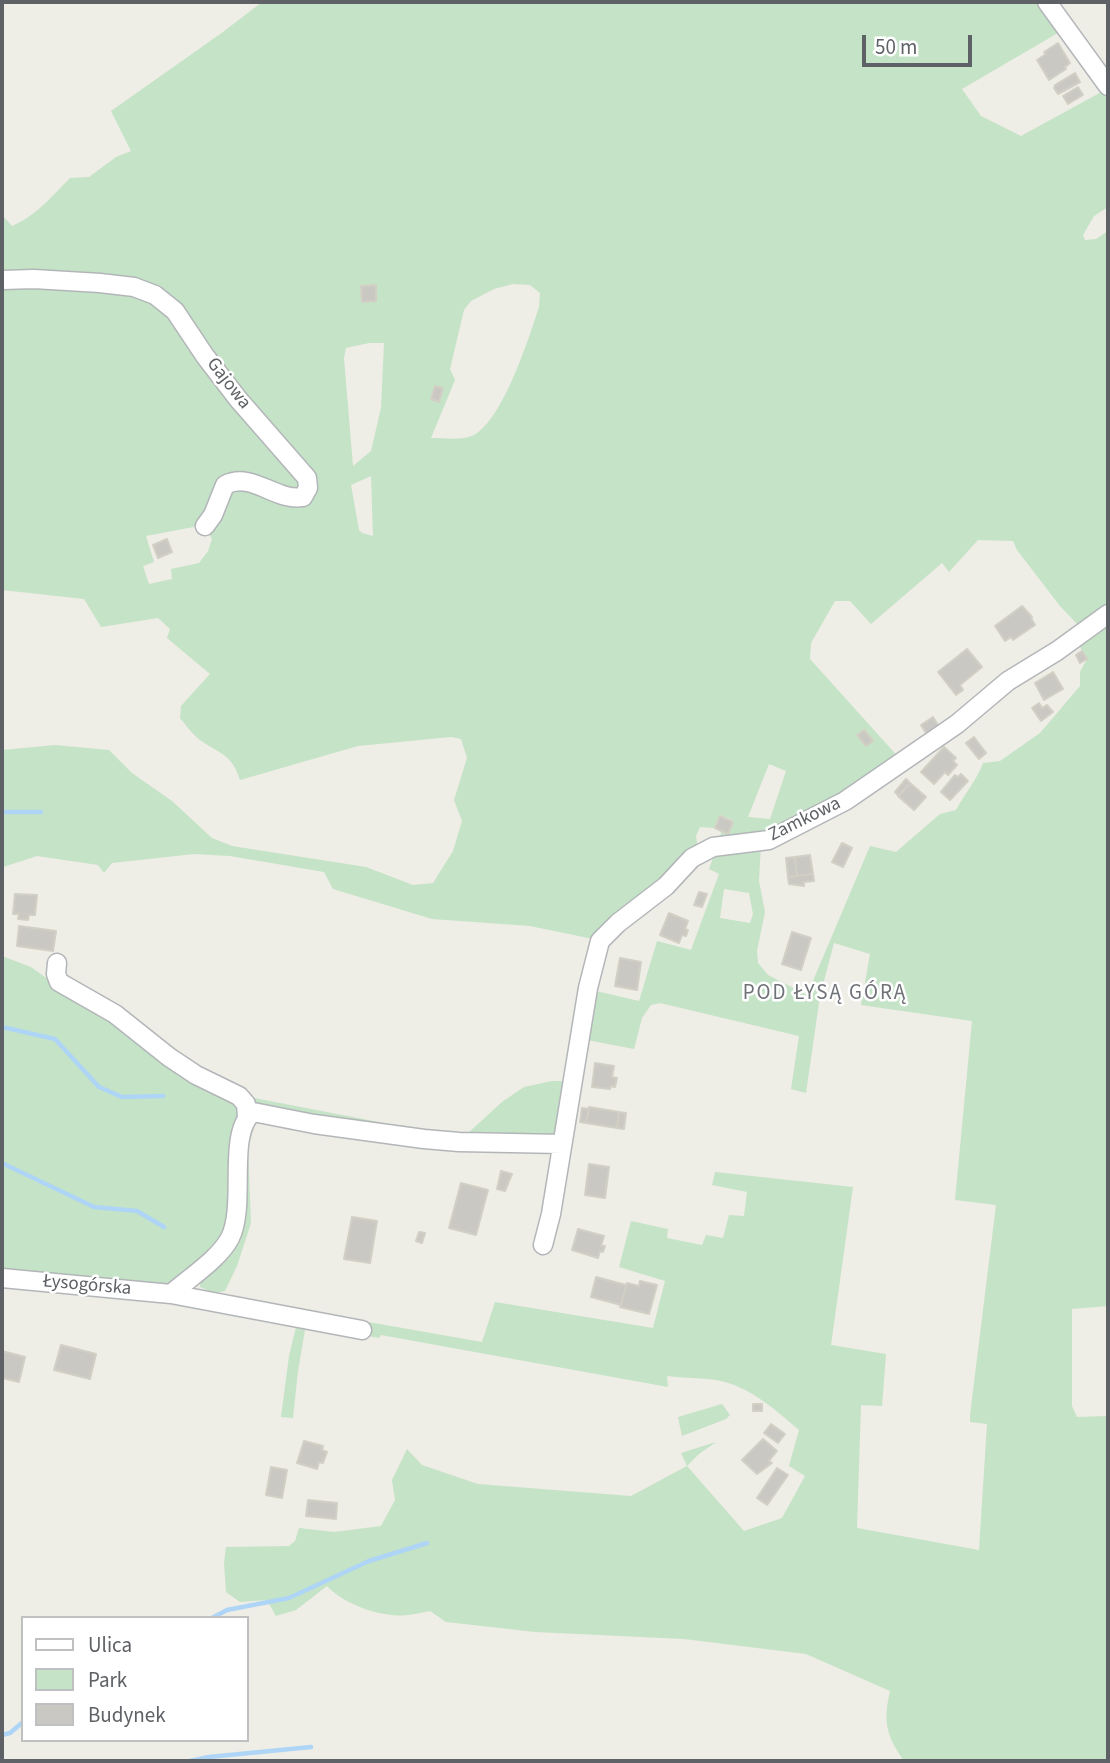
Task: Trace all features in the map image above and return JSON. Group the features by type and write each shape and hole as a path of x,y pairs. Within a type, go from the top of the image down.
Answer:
{"street":[{"path":"1047,2 1108,86"},
{"name":"Gajowa","path":"2,280 34,279 134,287 155,295 175,311 238,399 307,478 308,488 303,497 295,499 247,481 234,480 225,485 205,526"},
{"name":"Zamkowa","path":"543,1245 551,1214 588,988 600,941 618,923 666,886 692,858 713,847 769,841 845,801 957,724 1008,681 1057,651 1108,614"},
{"path":"57,963 56,974 59,982 114,1014 169,1057 196,1075 239,1096 246,1104 247,1117 239,1149 238,1204 229,1240 171,1294"},
{"path":"247,1117 253,1112 261,1112 314,1124 459,1142 562,1144"},
{"name":"Łysogórska","path":"2,1278 171,1294 362,1330"}],"green space":[{"path":"262,2 1042,2 1063,30 962,89 981,116 1021,136 1105,90 1108,94 1108,207 1094,216 1083,235 1085,240 1096,239 1108,231 1108,608 1079,626 1060,606 1013,541 978,540 949,572 942,563 871,624 850,601 835,601 811,643 810,659 901,760 776,831 720,838 721,832 728,834 734,821 720,815 714,828 700,827 696,836 698,849 598,940 530,926 432,919 333,889 324,872 230,856 194,854 112,863 104,873 98,865 37,856 3,867 2,881 2,750 55,745 109,750 132,773 172,801 212,838 232,846 366,867 413,885 433,883 453,851 462,821 454,800 467,758 461,739 451,737 358,746 240,780 229,760 197,738 180,718 181,706 210,674 167,638 170,629 158,618 101,627 84,599 2,590 2,283 161,291 2,277 2,215 12,226 21,222 70,178 89,177 116,157 131,151 111,111","holes":["513,284 530,285 540,293 539,307 512,380 503,400 481,430 465,438 431,438 455,380 450,369 464,310 471,301 494,289","384,343 381,408 371,451 353,466 344,358 346,348","371,476 373,536 359,530 351,485","204,525 212,539 208,551 199,563 171,569 172,579 149,584 143,566 154,562 146,536","769,764 786,771 770,819 748,817"]},
{"path":"1108,625 1108,1306 1072,1309 1072,1406 1077,1417 1108,1416 1108,1761 904,1761 888,1728 890,1691 806,1654 684,1639 535,1632 446,1622 430,1611 401,1616 384,1614 348,1602 327,1586 296,1610 276,1616 267,1600 240,1602 226,1592 226,1547 289,1546 295,1541 299,1528 334,1532 381,1526 395,1500 392,1480 407,1449 422,1465 478,1484 631,1496 687,1466 744,1531 782,1518 805,1476 789,1466 799,1430 751,1393 716,1380 667,1376 668,1387 306,1324 293,1418 281,1417 289,1356 296,1327 293,1321 317,1313 482,1342 495,1302 653,1328 665,1281 619,1267 631,1221 668,1229 667,1238 702,1245 706,1235 723,1238 729,1215 744,1216 747,1192 712,1185 715,1172 853,1187 831,1345 886,1354 882,1406 861,1405 857,1528 979,1550 987,1424 970,1422 970,1415 996,1205 955,1200 972,1021 861,1005 870,954 834,943 820,996 806,1093 791,1089 799,1036 660,1003 651,1005 642,1018 634,1049 587,1040 596,991 639,1001 657,941 691,950 719,874 709,869 715,852 761,845 759,881 765,912 757,951 758,963 768,975 807,995 870,846 896,852 940,814 956,810 983,763 1000,761 1040,733 1080,686 1080,672 1087,659 1077,642","holes":["724,889 749,893 753,914 750,923 720,918"]},
{"path":"2,956 31,967 240,1101 226,1237 184,1279 163,1287 2,1274"},
{"path":"552,1081 570,1081 555,1139 465,1139 254,1107 249,1097 389,1124 467,1134 502,1102 524,1087"},
{"path":"256,1119 248,1147 251,1223 237,1266 225,1291 214,1293 200,1287 201,1274 219,1257 244,1148"},
{"path":"722,1404 730,1415 726,1419 682,1436 678,1417"},
{"path":"716,1442 687,1466 681,1453"}],"building":[{"path":"1058,43 1070,63 1066,69 1049,80 1037,60"},
{"path":"1075,73 1080,82 1058,94 1055,85"},
{"path":"1078,87 1083,95 1068,104 1063,96"},
{"path":"376,285 376,301 362,302 361,286"},
{"path":"435,386 443,388 439,402 431,399"},
{"path":"167,539 172,552 158,558 153,545"},
{"path":"1022,606 1035,625 1013,640 1011,637 1005,641 995,626"},
{"path":"967,649 982,667 960,685 963,690 956,695 938,672"},
{"path":"1082,651 1087,659 1080,663 1076,655"},
{"path":"1053,672 1063,689 1044,700 1035,683"},
{"path":"1039,703 1042,708 1047,705 1053,712 1041,721 1032,708"},
{"path":"933,717 938,725 926,733 921,725"},
{"path":"864,730 873,741 866,746 857,735"},
{"path":"974,737 986,753 979,759 966,743"},
{"path":"944,747 956,758 953,761 957,765 948,775 945,772 934,784 921,772"},
{"path":"961,774 968,781 950,800 941,792 955,775 958,777"},
{"path":"906,779 910,783 899,796 895,792"},
{"path":"910,783 926,797 914,810 898,796"},
{"path":"720,816 733,822 728,834 715,828"},
{"path":"842,843 852,848 843,867 832,862"},
{"path":"810,855 813,874 797,876 795,857"},
{"path":"795,857 797,876 788,877 786,858"},
{"path":"813,874 814,881 804,882 804,886 789,884 788,877"},
{"path":"699,892 707,894 702,907 694,905"},
{"path":"15,894 37,895 35,915 29,915 28,920 18,919 19,914 13,914"},
{"path":"669,913 688,921 686,936 682,935 679,943 660,935"},
{"path":"19,926 56,931 53,951 17,946"},
{"path":"792,932 811,938 801,970 782,964"},
{"path":"620,958 641,962 637,990 615,986"},
{"path":"595,1063 614,1066 612,1077 617,1078 615,1087 592,1087"},
{"path":"589,1107 619,1112 617,1128 586,1123"},
{"path":"582,1108 589,1109 586,1123 580,1122"},
{"path":"619,1112 626,1113 624,1129 617,1128"},
{"path":"589,1164 609,1167 605,1198 585,1195"},
{"path":"501,1171 512,1174 505,1191 497,1189"},
{"path":"461,1183 488,1190 476,1235 449,1228"},
{"path":"352,1217 377,1221 370,1263 344,1259"},
{"path":"578,1229 604,1236 601,1246 605,1246 598,1258 572,1250"},
{"path":"419,1232 425,1233 422,1243 416,1241"},
{"path":"596,1277 626,1285 621,1305 591,1297"},
{"path":"640,1281 657,1285 649,1314 620,1307 627,1283 639,1286"},
{"path":"61,1345 96,1354 90,1379 54,1370"},
{"path":"2,1351 25,1357 19,1382 2,1378"},
{"path":"753,1404 762,1404 762,1411 753,1411"},
{"path":"771,1424 785,1434 778,1443 764,1433"},
{"path":"763,1439 777,1451 769,1461 772,1463 757,1474 742,1460"},
{"path":"304,1441 323,1446 322,1450 327,1452 323,1463 319,1462 317,1469 297,1463"},
{"path":"271,1467 287,1470 282,1498 266,1495"},
{"path":"777,1468 788,1475 767,1505 757,1498"},
{"path":"308,1500 337,1503 336,1519 306,1516"}],"waterway":[{"path":"2,812 41,812"},
{"path":"2,1027 55,1039 99,1087 122,1097 163,1096"},
{"path":"2,1163 94,1207 137,1211 164,1227"},
{"path":"216,1616 227,1610 289,1598 369,1561 427,1543"},
{"path":"2,1735 10,1733 21,1724"},
{"path":"190,1761 311,1747"}],"district":[{"name":"POD ŁYSĄ GÓRĄ","path":"825,994"}]}
